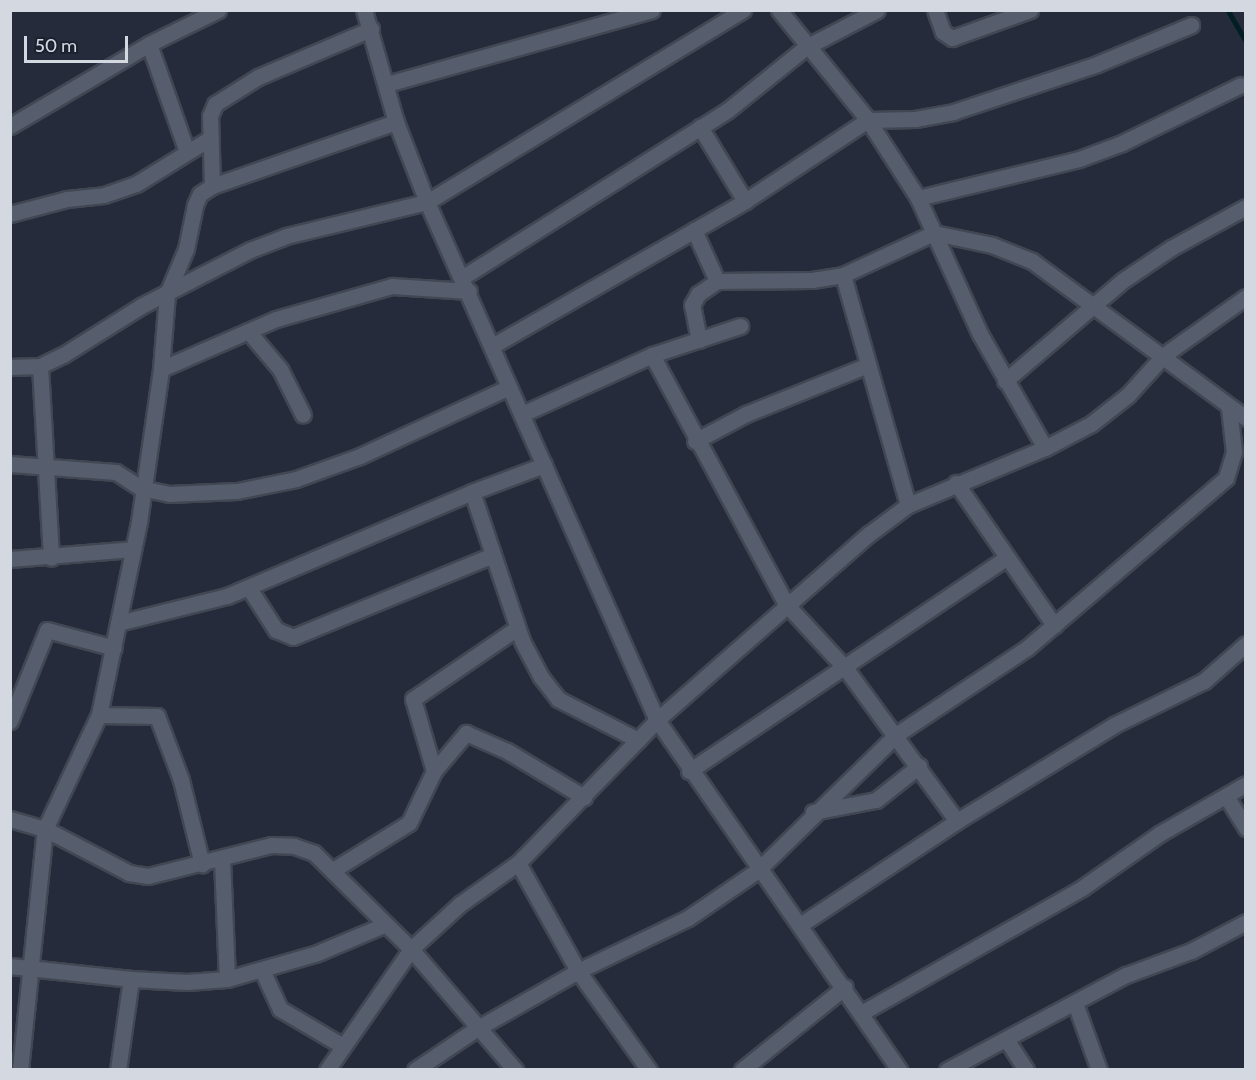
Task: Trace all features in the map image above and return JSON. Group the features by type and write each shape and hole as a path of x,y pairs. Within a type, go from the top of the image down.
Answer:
{"street":[{"path":"10,126 149,44 218,10"},
{"path":"364,10 396,122 427,202 466,284 509,387 657,720 689,771 758,870 863,1012 899,1070"},
{"path":"387,84 652,10"},
{"path":"10,368 40,366 217,265 286,236 427,202 743,10"},
{"path":"778,10 868,120 918,198 1005,381 1045,448"},
{"path":"161,369 276,319 392,286 466,284 758,89 806,47 877,10"},
{"path":"935,10 943,32 952,38 1030,10"},
{"path":"492,346 745,201 868,120 915,118 953,112 1097,64 1191,26"},
{"path":"212,186 210,116 224,96 371,29"},
{"path":"149,44 187,152"},
{"path":"918,198 1079,159 1131,139 1241,85"},
{"path":"20,1070 45,829 99,715 133,549 161,369 167,294 186,249 195,204 200,194 212,186 396,122"},
{"path":"700,127 745,201"},
{"path":"10,214 68,199 104,195 136,184 209,139"},
{"path":"1005,381 1142,267 1245,207"},
{"path":"694,230 717,281"},
{"path":"699,340 692,305 698,294 717,281 812,280 843,275 934,233 992,245 1032,261 1094,309 1164,355 1229,408 1245,418"},
{"path":"843,275 908,505"},
{"path":"327,1070 341,1046 411,949 460,904 518,863 657,720 786,604 908,505 956,483 1045,448 1110,409 1164,355 1245,297"},
{"path":"522,414 652,355 740,326"},
{"path":"248,331 280,369 303,415"},
{"path":"652,355 695,441 786,604 846,669 897,734 957,821"},
{"path":"695,441 746,414 868,364"},
{"path":"40,366 48,464 51,558"},
{"path":"10,464 48,464 116,472 141,488 190,495 296,479 360,456 509,387"},
{"path":"416,1069 476,1029 578,970 688,918 758,870 813,812 897,734 1053,625 1226,478 1234,452 1229,408"},
{"path":"118,623 182,609 249,588 472,492 544,465"},
{"path":"956,483 1053,625"},
{"path":"472,492 517,628 541,677 558,699 638,740"},
{"path":"10,559 51,558 133,549"},
{"path":"249,588 276,630 293,637 493,555"},
{"path":"689,771 846,669 1007,557"},
{"path":"434,771 413,699 517,628"},
{"path":"10,721 46,630 114,648"},
{"path":"800,925 957,821 1114,725 1204,681 1245,644"},
{"path":"99,715 157,716 181,780 202,864"},
{"path":"333,870 409,823 434,771 460,736 470,733 584,797"},
{"path":"813,812 876,800 918,766"},
{"path":"863,1012 1082,888 1159,834 1245,784"},
{"path":"1226,796 1245,828"},
{"path":"10,819 45,829 129,873 148,876 271,845 294,846 314,854 333,870 384,925 411,949 476,1029 515,1070"},
{"path":"222,859 226,979"},
{"path":"518,863 578,970 649,1070"},
{"path":"947,1070 1126,975 1191,951 1245,922"},
{"path":"10,966 131,979 187,982 226,979 315,954 384,925"},
{"path":"262,970 280,1010 341,1046"},
{"path":"118,1070 131,979"},
{"path":"742,1070 845,987"},
{"path":"1075,1003 1099,1070"},
{"path":"1006,1039 1026,1070"}],"waterway":[{"path":"1228,10 1246,41"}]}
